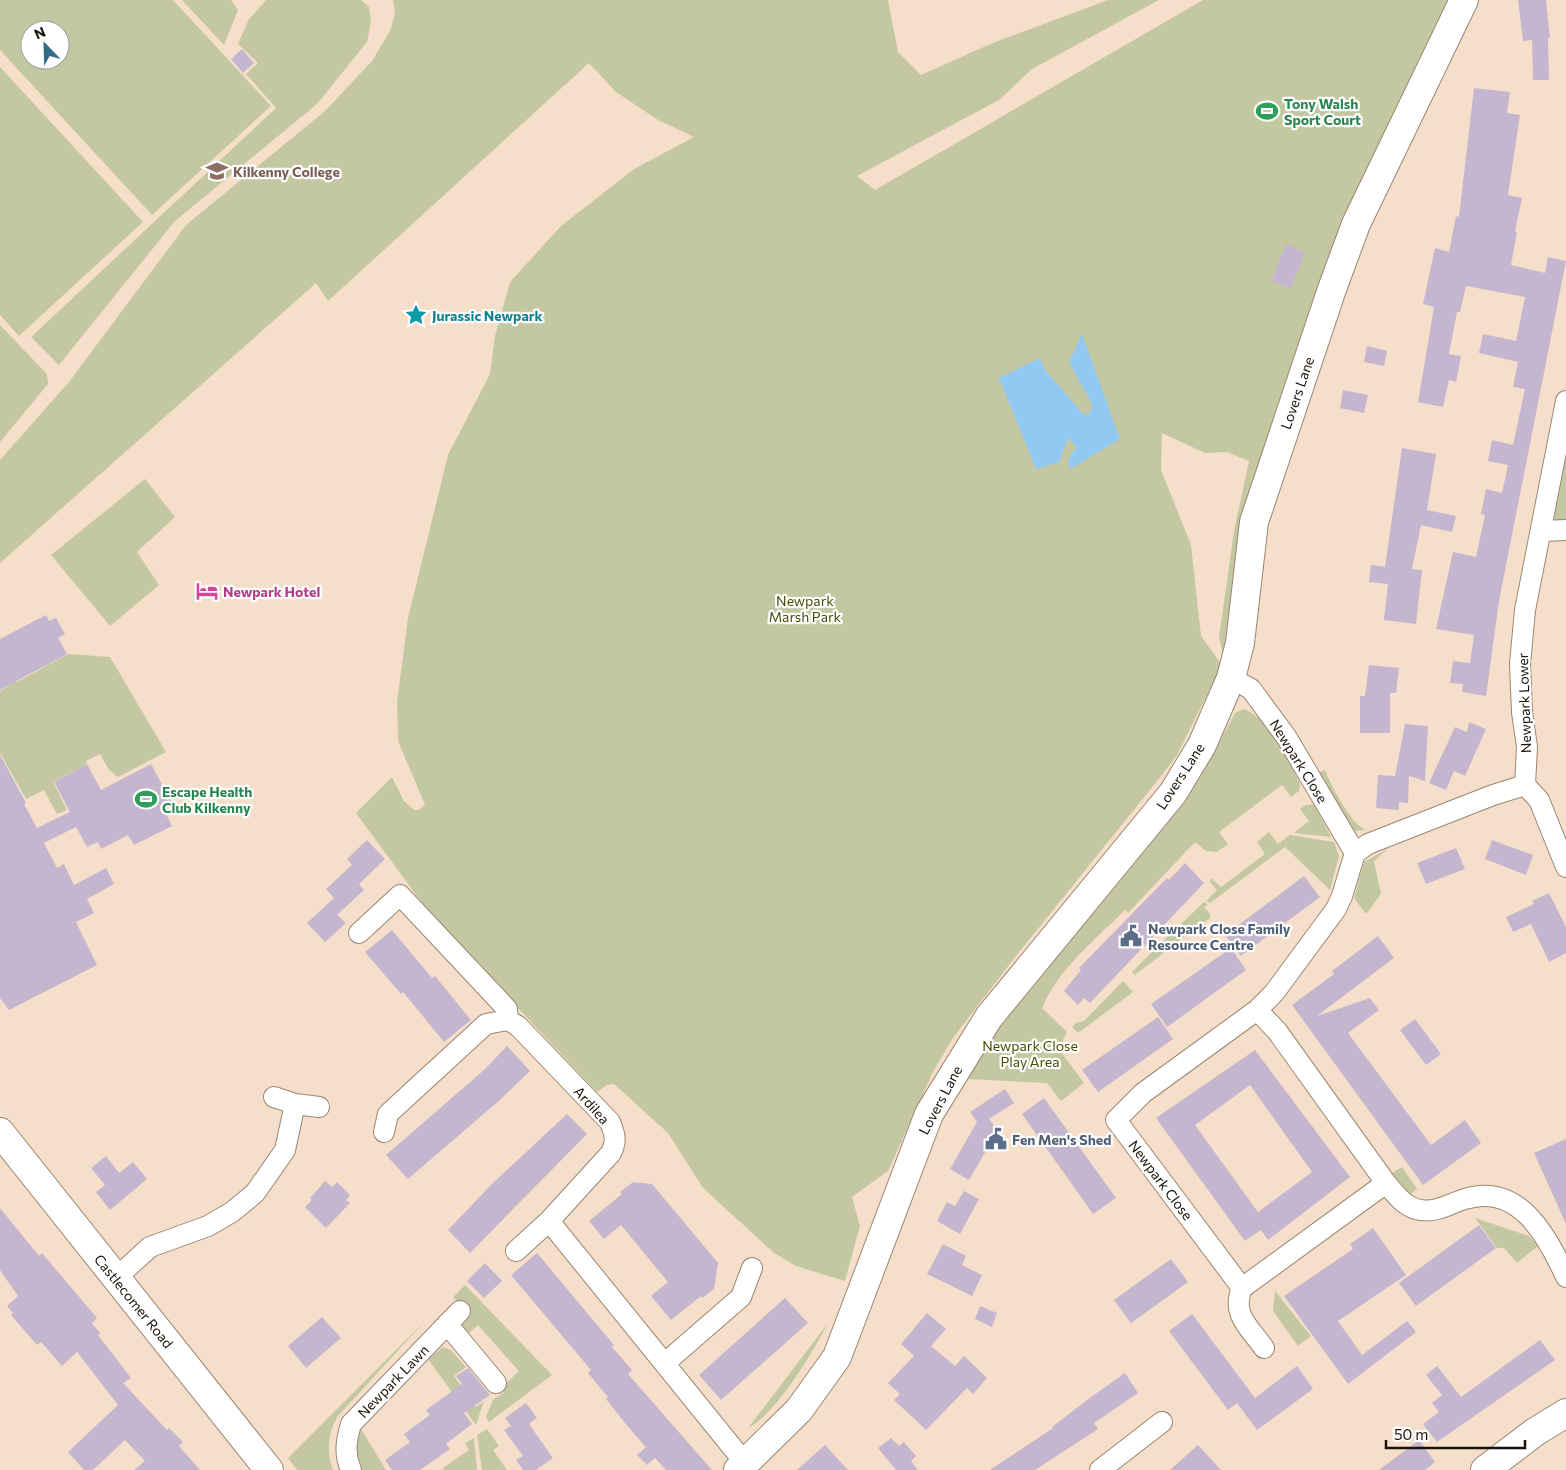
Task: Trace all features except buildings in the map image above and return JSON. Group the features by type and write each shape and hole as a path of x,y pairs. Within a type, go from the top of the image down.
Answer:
{"street":[{"name":"Lovers Lane","path":"741,1467 799,1410 837,1357 929,1114 989,1016 1173,792 1202,745 1231,678 1240,643 1254,522 1303,373 1356,224 1464,0"},
{"name":"Newpark Lower","path":"1526,785 1527,747 1522,712 1520,664 1525,610 1566,401"},
{"path":"1542,531 1566,530"},
{"name":"Newpark Close","path":"1231,678 1251,689 1287,738 1355,854 1336,909 1274,992 1257,1010 1143,1093 1116,1120 1242,1288"},
{"path":"1355,854 1368,844 1493,795 1526,785 1539,800 1566,867"},
{"name":"Ardilea","path":"359,933 400,895 507,1009 508,1020 518,1026 610,1122 615,1134 616,1145 611,1153 549,1221 516,1251"},
{"path":"1257,1010 1277,1031 1386,1183 1403,1203 1422,1211 1438,1209 1466,1198 1483,1197 1510,1203 1531,1218 1542,1229 1566,1277"},
{"path":"384,1132 388,1114 486,1024 508,1020"},
{"path":"274,1097 295,1104 319,1107"},
{"path":"116,1278 150,1247 208,1226 232,1212 256,1193 285,1150 295,1104"},
{"name":"Castlecomer Road","path":"0,1132 269,1470"},
{"path":"1264,1348 1239,1312 1237,1300 1242,1288 1386,1183"},
{"path":"549,1221 665,1362 741,1467"},
{"path":"665,1362 741,1297 752,1268"},
{"name":"Newpark Lawn","path":"351,1470 346,1458 346,1441 351,1424 453,1317 496,1383"},
{"path":"1485,1470 1535,1432 1566,1413"},
{"path":"1100,1470 1162,1422"}],"green space":[{"path":"0,0 173,0 271,106 152,215 0,50"},
{"path":"182,0 231,0 238,10 224,45"},
{"path":"266,0 361,0 369,7 371,21 367,42 317,104 175,221 59,365 31,337 276,108 246,74 258,63 238,44 249,19"},
{"name":"Newpark Marsh Park","path":"393,0 888,0 898,52 921,75 995,42 1108,0 1159,0 1032,69 999,100 857,176 875,190 1203,0 1456,0 1377,154 1225,661 1219,638 1234,531 1249,461 1227,452 1205,453 1162,433 1161,470 1191,545 1201,636 1222,665 1177,755 953,1038 933,1072 888,1171 852,1197 860,1226 845,1281 796,1266 774,1253 703,1188 668,1133 614,1084 607,1085 597,1092 433,918 356,813 392,777 404,801 414,810 419,810 425,805 398,741 397,702 408,618 448,455 490,374 495,336 510,282 561,226 634,169 694,137 658,120 616,92 589,63 328,301 316,283 0,563 0,460 69,382 186,225 325,111 372,61 390,31 395,14"},
{"path":"0,67 143,222 19,336 0,315"},
{"path":"0,325 47,374 48,384 0,442"},
{"path":"1566,448 1566,525 1555,523 1554,512"},
{"path":"145,479 175,517 137,552 159,585 110,626 51,555"},
{"path":"68,654 110,657 166,752 118,777 109,770 100,754 86,761 87,764 53,782 67,810 57,814 44,790 26,799 0,753 0,691 8,686 0,672 9,667 17,682"},
{"name":"Newpark Close Play Area","path":"1243,709 1252,713 1269,729 1300,783 1299,791 1291,797 1282,785 1219,832 1228,844 1217,852 1206,851 1195,842 1128,913 1125,910 1079,955 1058,980 1042,1008 1067,1032 1059,1049 1084,1083 1061,1101 1047,1083 967,1079 989,1042 1020,997 1194,783 1204,770 1235,713"},
{"path":"1325,770 1348,813 1360,827 1366,830 1355,831 1344,819 1319,772"},
{"path":"1314,804 1331,837 1294,833 1309,821 1300,809 1306,805"},
{"path":"1269,832 1278,844 1290,835 1334,842 1339,856 1330,890 1285,847 1210,903 1206,901 1217,890 1210,882 1211,878 1221,887 1265,854 1257,842"},
{"path":"1389,848 1374,861 1381,894 1366,914 1354,898 1364,862"},
{"path":"1204,902 1208,905 1204,907 1210,914 1210,918 1189,934 1181,924"},
{"path":"1177,927 1184,937 1135,975 1132,972"},
{"path":"1123,981 1133,992 1078,1033 1072,1027 1076,1023 1084,1021"},
{"path":"1402,1167 1417,1189 1409,1195 1392,1173"},
{"path":"1475,1218 1529,1236 1538,1246 1517,1263 1504,1248 1497,1248"},
{"path":"465,1285 552,1375 489,1422 486,1417 493,1400 504,1392 501,1388 519,1371 478,1325 467,1335 456,1323 467,1313 453,1297"},
{"path":"1275,1291 1311,1336 1298,1346 1273,1311"},
{"path":"426,1320 338,1416 329,1442 329,1456 333,1470 297,1470 288,1458"},
{"path":"828,1323 804,1365 782,1396 771,1409 748,1428"},
{"path":"443,1347 451,1350 466,1367 454,1376 476,1407 484,1401 476,1425 428,1359"},
{"path":"361,1429 386,1470 362,1470 354,1454"},
{"path":"487,1429 499,1446 493,1450 507,1470 482,1470 477,1435"},
{"path":"474,1438 477,1470 444,1470 443,1468 469,1450 465,1443"}],"water":[{"path":"1082,334 1120,439 1070,469 1069,459 1077,447 1068,438 1059,462 1036,469 999,378 1040,358 1045,370 1084,415 1090,413 1092,404 1069,362"}],"place":[{"name":"Tony Walsh Sport Court","path":"1267,111"},
{"name":"Kilkenny College","path":"217,171"},
{"name":"Jurassic Newpark","path":"416,315"},
{"name":"Newpark Hotel","path":"207,591"},
{"name":"Escape Health Club Kilkenny","path":"146,799"},
{"name":"Newpark Close Family Resource Centre","path":"1131,936"},
{"name":"Fen Men's Shed","path":"996,1139"}]}
